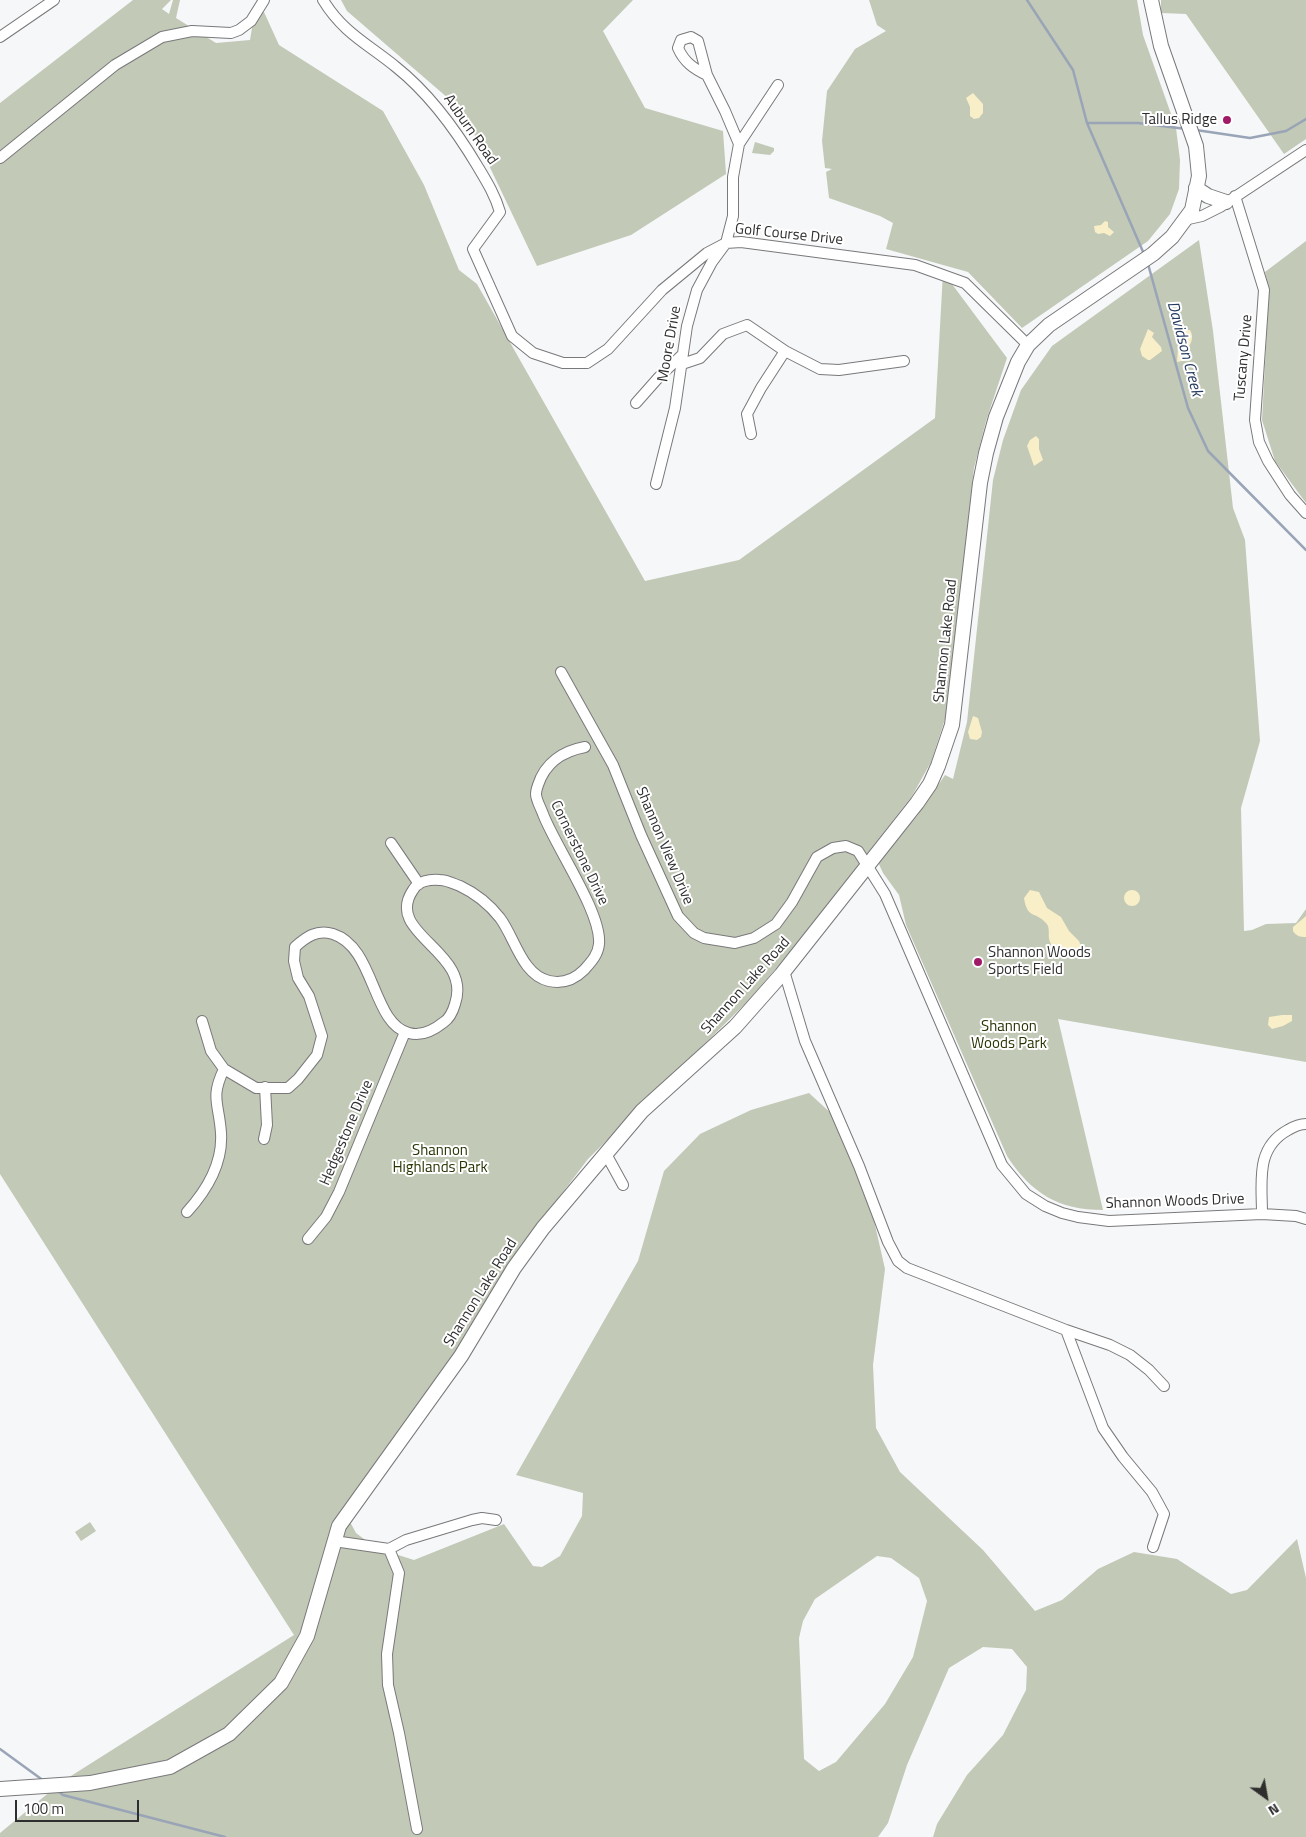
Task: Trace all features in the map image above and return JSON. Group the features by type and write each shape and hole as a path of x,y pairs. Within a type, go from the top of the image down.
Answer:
{"main road":[{"name":"Shannon Lake Road","path":"0,1788 90,1783 170,1767 229,1734 282,1683 307,1636 339,1526 461,1356 514,1268 543,1228 642,1111 735,1027 784,972 866,866 918,803 930,784 946,746 952,725 980,483 996,417 1007,387 1028,346 1049,325 1153,254 1172,237 1192,210 1199,176 1196,146 1161,46 1151,0"},
{"path":"1196,188 1208,196 1231,199"}],"street":[{"path":"0,37 54,0"},
{"path":"0,158 114,65 162,37 192,31 231,33 240,30 250,21 264,0"},
{"name":"Auburn Road","path":"324,0 347,30 359,41 396,66 427,94 447,122 460,136 496,197 500,212 473,249 488,280"},
{"name":"Moore Drive","path":"656,484 675,408 687,326 697,290 712,262 726,243 734,216 734,177 739,144 726,110 707,75"},
{"path":"739,144 778,85"},
{"path":"1184,220 1202,216 1306,150"},
{"name":"Tuscany Drive","path":"1231,199 1264,290 1255,420 1259,442 1268,461 1290,495 1306,513"},
{"name":"Golf Course Drive","path":"488,280 512,336 533,353 563,363 588,363 608,349 662,290 707,253 726,243 740,242 915,266 965,283 1028,346"},
{"path":"636,403 659,377 682,359 700,358 723,334 747,325 785,352 820,369 839,370 904,361"},
{"path":"751,434 746,414 760,388 785,352"},
{"name":"Shannon View Drive","path":"561,672 613,765 641,836 678,916 694,933 704,938 735,943 754,938 776,924 792,902 817,857 833,848 846,846 858,851 866,866"},
{"name":"Cornerstone Drive","path":"419,884 426,881 440,880 466,889 484,900 500,919 532,972 544,980 558,983 567,981 581,973 594,959 599,944 597,929 585,896 546,820 536,794 545,770 551,762 573,749 585,747 597,738"},
{"path":"202,1021 211,1051 224,1069 256,1088 288,1088 298,1079 317,1055 322,1036 309,996 298,978 294,961 295,947 307,936 320,932 331,933 343,938 355,950 368,972 389,1020 405,1032 420,1035 447,1021 458,997 457,980 451,966 407,918 407,903 412,890 419,884 391,843"},
{"name":"Shannon Woods Drive","path":"866,866 885,894 1002,1165 1026,1194 1045,1206 1062,1213 1109,1221 1262,1214 1296,1216 1306,1219"},
{"path":"784,972 805,1041 859,1166 888,1242 898,1260 907,1268 1066,1330 1110,1345 1130,1355 1149,1370 1164,1386"},
{"name":"Hedgestone Drive","path":"308,1239 326,1217 339,1192 405,1032"},
{"path":"187,1212 202,1196 212,1179 220,1156 221,1134 216,1097 217,1085 224,1069"},
{"path":"264,1139 267,1125 265,1087"},
{"path":"1262,1214 1262,1170 1264,1156 1270,1144 1280,1134 1306,1124"},
{"path":"606,1154 622,1185"},
{"path":"1066,1330 1103,1428 1123,1457 1152,1492 1164,1514 1153,1547"},
{"path":"334,1541 389,1549 406,1540 472,1520 482,1518 496,1520"},
{"path":"389,1549 399,1573 387,1654 388,1685 417,1829"}],"green space":[{"name":"Shannon Highlands Park","path":"133,0 171,0 162,9 169,14 173,0 180,0 176,18 216,43 250,40 254,16 264,12 279,45 383,111 424,185 459,270 477,284 645,581 739,560 935,418 943,272 1007,358 986,421 974,468 946,716 931,762 912,796 795,946 747,1002 588,1159 509,1263 441,1375 373,1466 348,1518 356,1533 376,1548 414,1560 504,1524 533,1566 542,1567 560,1556 582,1516 583,1493 516,1475 638,1261 664,1171 700,1134 751,1110 809,1093 847,1128 865,1181 885,1269 873,1365 876,1428 900,1472 983,1550 1035,1611 1062,1600 1098,1569 1134,1552 1177,1559 1231,1594 1247,1590 1297,1539 1306,1578 1306,1837 933,1837 937,1824 967,1775 1003,1735 1026,1690 1027,1667 1012,1649 983,1647 949,1668 907,1765 888,1823 878,1837 0,1837 0,1833 63,1781 294,1635 0,1174 0,103","holes":["877,1556 891,1558 919,1578 927,1601 913,1657 885,1704 836,1762 819,1771 804,1759 799,1638 803,1621 815,1599"]},
{"path":"341,0 633,0 603,31 645,108 723,131 726,174 631,235 537,266 463,111 347,11"},
{"path":"869,0 1137,0 1143,35 1176,128 1180,160 1179,189 1170,214 1148,241 1022,328 968,272 886,249 893,223 880,216 829,198 826,172 832,169 825,168 822,141 827,91 855,49 886,31 877,25"},
{"path":"1161,0 1306,0 1306,139 1284,154 1186,14 1161,13"},
{"path":"755,142 774,148 774,151 770,155 752,153"},
{"name":"Shannon Woods Park","path":"1199,240 1213,331 1233,508 1245,540 1260,741 1241,808 1244,931 1266,924 1296,923 1306,909 1306,1062 1058,1019 1103,1210 1087,1209 1072,1207 1047,1197 1026,1180 1007,1156 906,925 899,895 883,873 878,862 917,816 945,775 953,779 967,722 993,480 1003,440 1021,390 1052,346"},
{"path":"1306,241 1306,503 1275,461 1262,420 1269,291 1265,272"},
{"path":"90,1522 96,1531 81,1541 75,1532"}],"sand":[{"path":"973,93 983,104 983,113 979,118 974,119 970,116 970,107 966,98"},
{"path":"1105,221 1108,222 1108,227 1114,232 1110,236 1095,232 1094,226 1101,225"},
{"path":"1148,329 1154,333 1152,337 1161,347 1162,351 1150,360 1142,356 1140,349"},
{"path":"1184,330 1190,330 1192,338 1182,361 1177,362 1178,347"},
{"path":"1036,436 1039,439 1039,449 1043,460 1034,466 1027,446 1030,440"},
{"path":"973,716 978,718 982,732 981,737 977,740 970,739 968,732"},
{"path":"1030,890 1039,892 1047,908 1061,917 1069,931 1079,941 1081,946 1077,952 1070,955 1063,954 1052,945 1049,940 1047,925 1042,919 1029,912 1025,905 1024,898"},
{"path":"1132,890 1140,898 1132,906 1124,898"},
{"path":"1306,916 1306,937 1298,936 1293,931 1293,927"},
{"path":"1292,1015 1292,1021 1272,1029 1268,1025 1269,1017"}],"waterway":[{"name":"Davidson Creek","path":"1027,0 1073,70 1087,123 1144,254"},
{"path":"1196,130 1250,138 1286,131 1306,119"},
{"path":"1087,123 1138,123 1186,129"},
{"name":"Davidson Creek","path":"1148,264 1188,408 1208,451 1306,550"},
{"path":"0,1749 44,1781"},
{"path":"58,1791 63,1795 225,1837"}],"place":[{"name":"Tallus Ridge","path":"1227,120"},
{"name":"Shannon Woods Sports Field","path":"978,962"}]}
